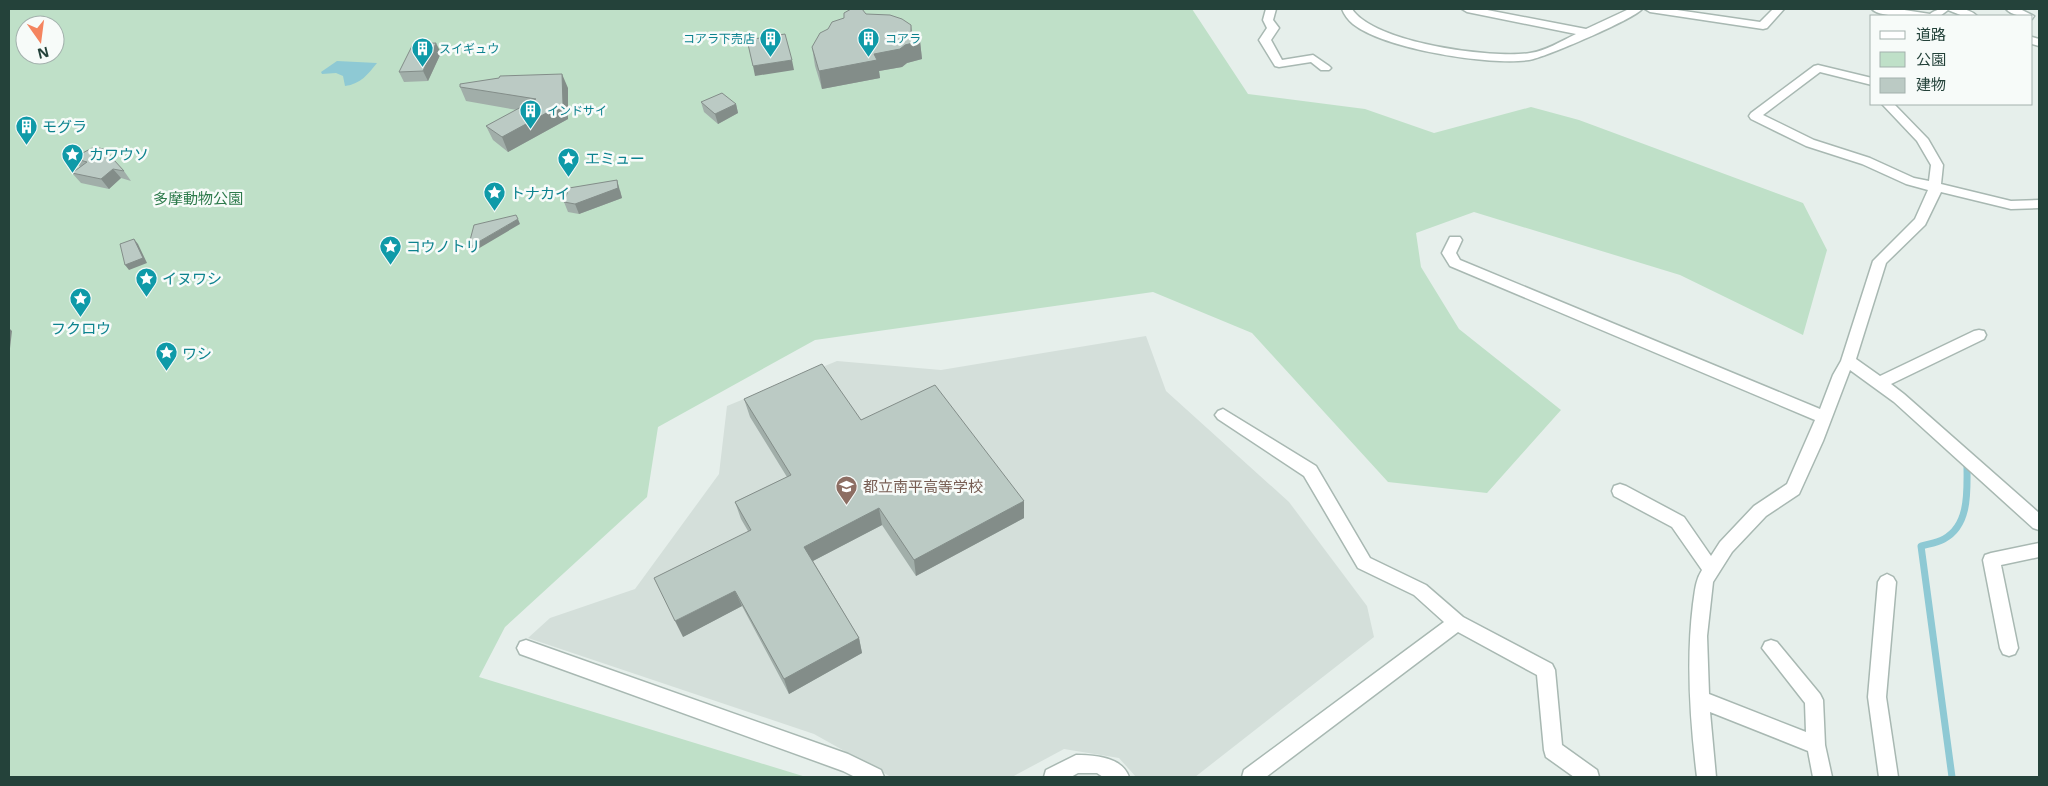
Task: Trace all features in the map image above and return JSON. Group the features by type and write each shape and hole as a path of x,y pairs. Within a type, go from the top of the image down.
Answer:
{"street":[{"path":"1271,9 1268,20 1273,28 1265,40 1279,64 1313,58 1325,68"},
{"path":"1347,9 1359,23 1393,38 1470,55 1501,59 1530,57 1550,50 1637,9"},
{"path":"1467,9 1587,33"},
{"path":"1650,9 1763,26 1779,9"},
{"path":"1877,9 1920,15"},
{"path":"1953,9 1969,15"},
{"path":"2010,9 2026,15"},
{"path":"1870,81 1818,68 1755,116 1810,143 1866,161 1910,181 2011,205 2039,204"},
{"path":"1706,777 1699,699 1698,636 1706,580 1726,547 1760,511 1793,489 1840,375 1848,361 1866,298 1880,261 1920,222 1934,194 1937,165 1922,139 1889,105"},
{"path":"1455,240 1449,253 1455,263 1824,417"},
{"path":"1879,383 1979,335"},
{"path":"1848,361 1879,383 1950,442 2039,523"},
{"path":"1223,414 1310,471 1364,563 1420,590 1457,623 1546,670 1553,750 1590,777"},
{"path":"1620,491 1678,522 1712,570"},
{"path":"2009,648 1991,560 2039,550"},
{"path":"1888,582 1877,697 1889,777"},
{"path":"1251,777 1457,623"},
{"path":"526,648 848,763 874,777"},
{"path":"1771,648 1814,700 1816,745 1822,777"},
{"path":"1699,699 1816,745"},
{"path":"1053,777 1076,764 1099,764 1120,777"}],"shaded area":[{"path":"1146,336 1166,391 1289,502 1367,606 1374,637 1195,777 1136,777 1119,758 1064,749 1012,777 891,777 814,734 528,638 550,618 635,589 719,474 727,406 837,361 941,370"}],"green space":[{"name":"多摩動物公園","path":"9,9 1192,9 1248,94 1365,109 1434,133 1531,107 1579,120 1803,203 1827,250 1803,335 1680,275 1474,212 1416,233 1421,267 1459,329 1561,410 1487,493 1388,482 1252,333 1153,292 815,340 658,427 647,497 505,627 479,677 806,777 9,777"}],"water":[{"path":"337,61 377,63 360,81 345,86 343,76 336,73 322,74 321,72"}],"building":[{"path":"851,9 862,9 866,14 890,15 902,19 911,25 911,33 920,41 905,45 900,49 874,54 877,60 819,71 812,47 820,33 828,29 832,22 844,18 844,13"},
{"path":"785,34 792,60 753,66 747,40"},
{"path":"436,43 423,71 399,72 413,44"},
{"path":"562,74 563,104 502,137 486,126 536,99 460,87 460,84 499,78 500,76"},
{"path":"722,93 736,104 715,114 701,102"},
{"path":"94,147 104,149 124,171 113,169 101,179 72,173 87,162 73,158"},
{"path":"617,180 618,188 575,204 564,202 569,188"},
{"path":"516,215 518,219 468,248 474,225"},
{"path":"134,239 143,258 125,265 120,244"},
{"path":"822,364 861,420 935,385 1024,501 914,560 879,508 804,547 859,638 784,679 735,591 675,621 654,578 751,530 735,502 791,475 744,399"}],"waterway":[{"path":"1952,777 1921,546 1944,539 1959,525 1967,496 1967,465"}],"place":[{"name":"コアラ下売店","path":"771,57"},
{"name":"コアラ","path":"869,57"},
{"name":"スイギュウ","path":"423,67"},
{"name":"インドサイ","path":"531,129"},
{"name":"モグラ","path":"26,145"},
{"name":"カワウソ","path":"73,173"},
{"name":"エミュー","path":"569,177"},
{"name":"トナカイ","path":"494,212"},
{"name":"コウノトリ","path":"390,265"},
{"name":"イヌワシ","path":"146,297"},
{"name":"フクロウ","path":"81,318"},
{"name":"ワシ","path":"166,372"},
{"name":"都立南平高等学校","path":"847,505"}]}
